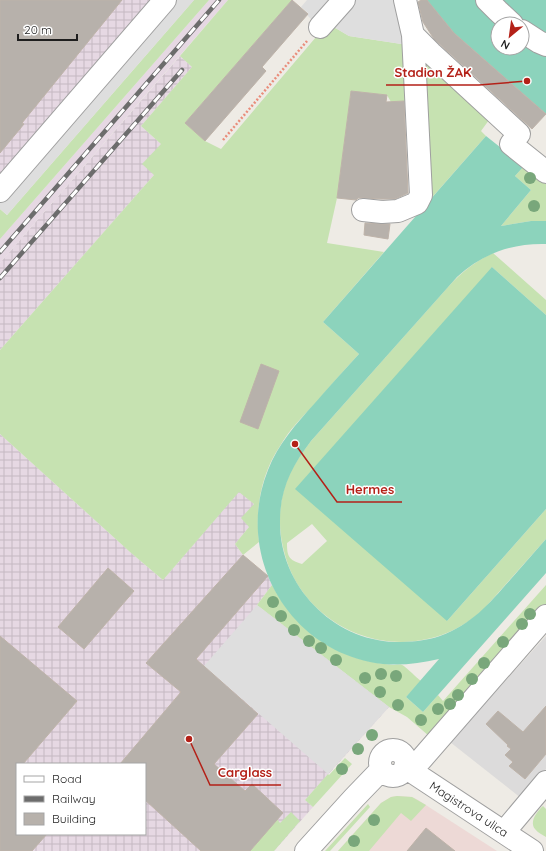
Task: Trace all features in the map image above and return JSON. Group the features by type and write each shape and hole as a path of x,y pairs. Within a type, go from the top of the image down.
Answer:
{"street":[{"path":"0,191 165,0"},
{"path":"320,27 344,0"},
{"path":"363,210 382,212 398,211 417,204 421,195 413,35 404,0"},
{"path":"487,0 503,16"},
{"path":"413,35 430,53 519,134 511,144 546,172"},
{"path":"530,36 546,45"},
{"path":"408,769 546,616"},
{"path":"306,851 354,798 382,770 380,765 381,756 387,751 396,750 403,755 408,769"},
{"name":"Magistrova ulica","path":"408,769 532,851"},
{"path":"504,832 546,782"}],"path":[{"path":"223,140 320,27"}],"shaded area":[{"path":"0,0 194,0 0,209"},
{"path":"174,0 194,0 7,215 0,209 0,201"},
{"path":"209,0 228,0 0,263 0,239"},
{"path":"307,0 397,0 408,45 349,36 332,26 322,30 301,7"},
{"path":"180,56 192,67 141,126 161,144 154,175 0,350 0,263"},
{"path":"0,434 163,580 239,491 254,504 249,527 235,544 243,555 268,576 272,585 257,605 389,707 305,800 313,807 274,851 0,851"},
{"path":"257,605 389,707 328,774 204,666"},
{"path":"546,636 546,769 521,798 450,742"},
{"path":"391,797 412,797 418,800 497,851 338,851 381,803"}],"green space":[{"path":"194,0 209,0 0,239 0,209 7,215"},
{"path":"228,0 292,0 185,123 205,141 221,149 322,30 332,26 349,36 408,45 406,101 391,102 387,95 351,91 337,198 327,243 384,252 323,322 359,354 292,429 273,457 261,492 258,517 259,542 243,555 235,544 249,527 241,518 254,504 239,492 163,580 0,434 0,350 154,175 142,164 161,144 141,126 192,67 180,56"},
{"path":"427,0 546,0 546,114 454,33"},
{"path":"422,58 489,120 481,131 486,136 428,202"},
{"path":"486,136 524,166 515,176 531,190 501,226 531,221 546,221 546,244 533,244 509,248 487,256 457,277 311,441 288,478 282,499 280,521 282,544 289,567 299,587 314,605 331,620 350,631 372,639 395,642 418,641 435,638 461,626 479,613 494,598 546,539 546,573 423,712 406,697 439,659 405,664 379,664 340,652 313,636 291,615 274,590 263,562 258,532 259,501 268,470 282,443 301,419 359,354 323,322"},
{"path":"524,166 546,184 546,221 531,221 501,226 531,190 515,176"},
{"path":"493,253 546,300 546,315 492,267 447,621 546,509 546,539 483,610 457,628 435,637 404,642 381,640 359,634 339,625 321,612 305,595 293,576 285,555 280,528 281,501 286,483 297,461 311,441 448,287 469,268","holes":["312,524 327,541 302,564 294,561 288,555 287,543"]},
{"path":"492,267 546,315 546,509 447,621 295,489"},
{"path":"272,585 280,599 300,624 324,643 352,656 368,661 401,665 406,668 421,681 406,697 423,712 438,695 443,701 546,585 546,604 429,736 407,717 389,707 257,605"},
{"path":"345,758 352,764 313,807 305,800 328,774 329,775"},
{"path":"391,797 412,797 426,805 411,821 401,813 369,851 338,851 381,803"},
{"path":"368,804 370,807 330,851 325,851"},
{"path":"543,806 546,809 546,837 539,833 533,826 533,820 536,814"},
{"path":"291,812 300,821 274,851 250,851 277,819 280,823"}],"building":[{"path":"0,0 122,0 22,123 24,124 0,153"},
{"path":"292,0 308,14 262,67 266,71 205,141 185,123"},
{"path":"421,0 427,0 454,33 546,114 532,129 434,39 423,22 418,2"},
{"path":"351,91 387,95 386,102 404,101 408,193 395,199 358,198 356,200 337,198"},
{"path":"365,223 390,224 388,239 364,235"},
{"path":"261,364 279,371 258,429 240,422"},
{"path":"243,555 268,576 196,659 258,714 214,764 245,791 252,784 283,813 250,851 201,851 146,801 146,763 121,763 181,692 146,663"},
{"path":"108,568 134,591 84,649 58,627"},
{"path":"0,636 77,701 24,763 16,763 16,835 46,835 32,851 0,851"},
{"path":"546,706 546,754 525,779 509,766 513,762 505,755 511,749 486,724 498,711 523,732"},
{"path":"426,828 455,851 407,851"}],"railway":[{"path":"0,252 219,0"},
{"path":"0,278 182,70"}],"place":[{"name":"Stadion ŽAK","path":"527,81"},
{"name":"Hermes","path":"295,444"},
{"name":"Carglass","path":"189,739"}]}
